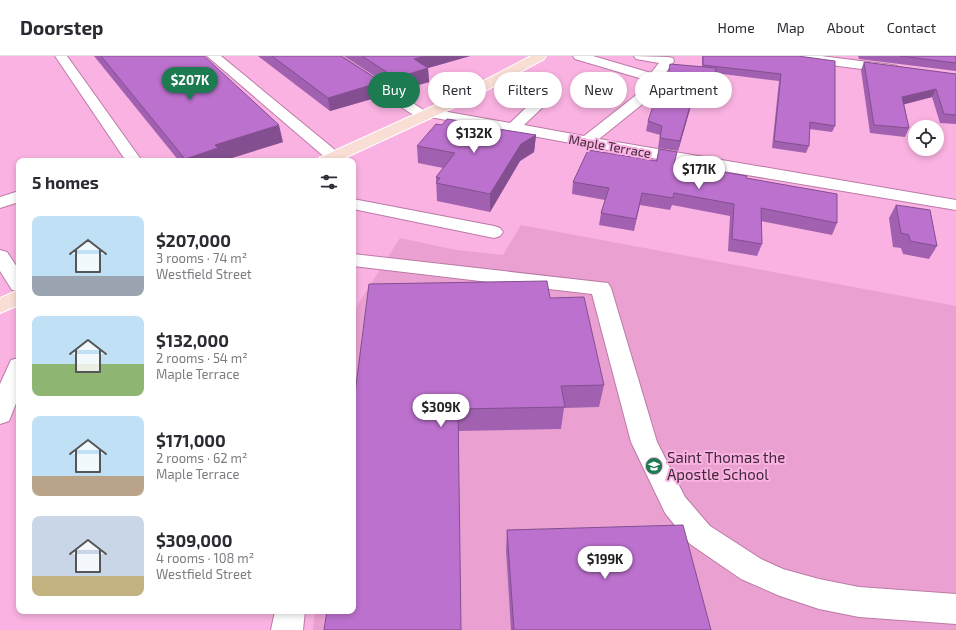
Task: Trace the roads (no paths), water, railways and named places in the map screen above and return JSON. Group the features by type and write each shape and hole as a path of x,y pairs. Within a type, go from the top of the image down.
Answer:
{"main road":[{"path":"331,158 456,101 540,56"},
{"path":"0,306 16,298"}],"street":[{"path":"61,56 132,158"},
{"path":"213,56 328,158"},
{"path":"332,56 427,114"},
{"path":"640,56 668,61 659,72"},
{"path":"792,56 901,70"},
{"path":"588,57 635,72"},
{"path":"587,141 635,103"},
{"path":"513,128 534,108"},
{"name":"Maple Terrace","path":"427,114 723,166 956,204"},
{"path":"0,203 16,197"},
{"path":"356,205 494,232"},
{"path":"8,260 16,278"},
{"path":"356,260 601,288 644,442 676,505 700,535 751,569 780,582 819,594 858,602 956,609"},
{"path":"0,414 16,374"},
{"path":"287,630 290,614"}],"place":[{"name":"Saint Thomas the Apostle School","path":"654,466"}]}
